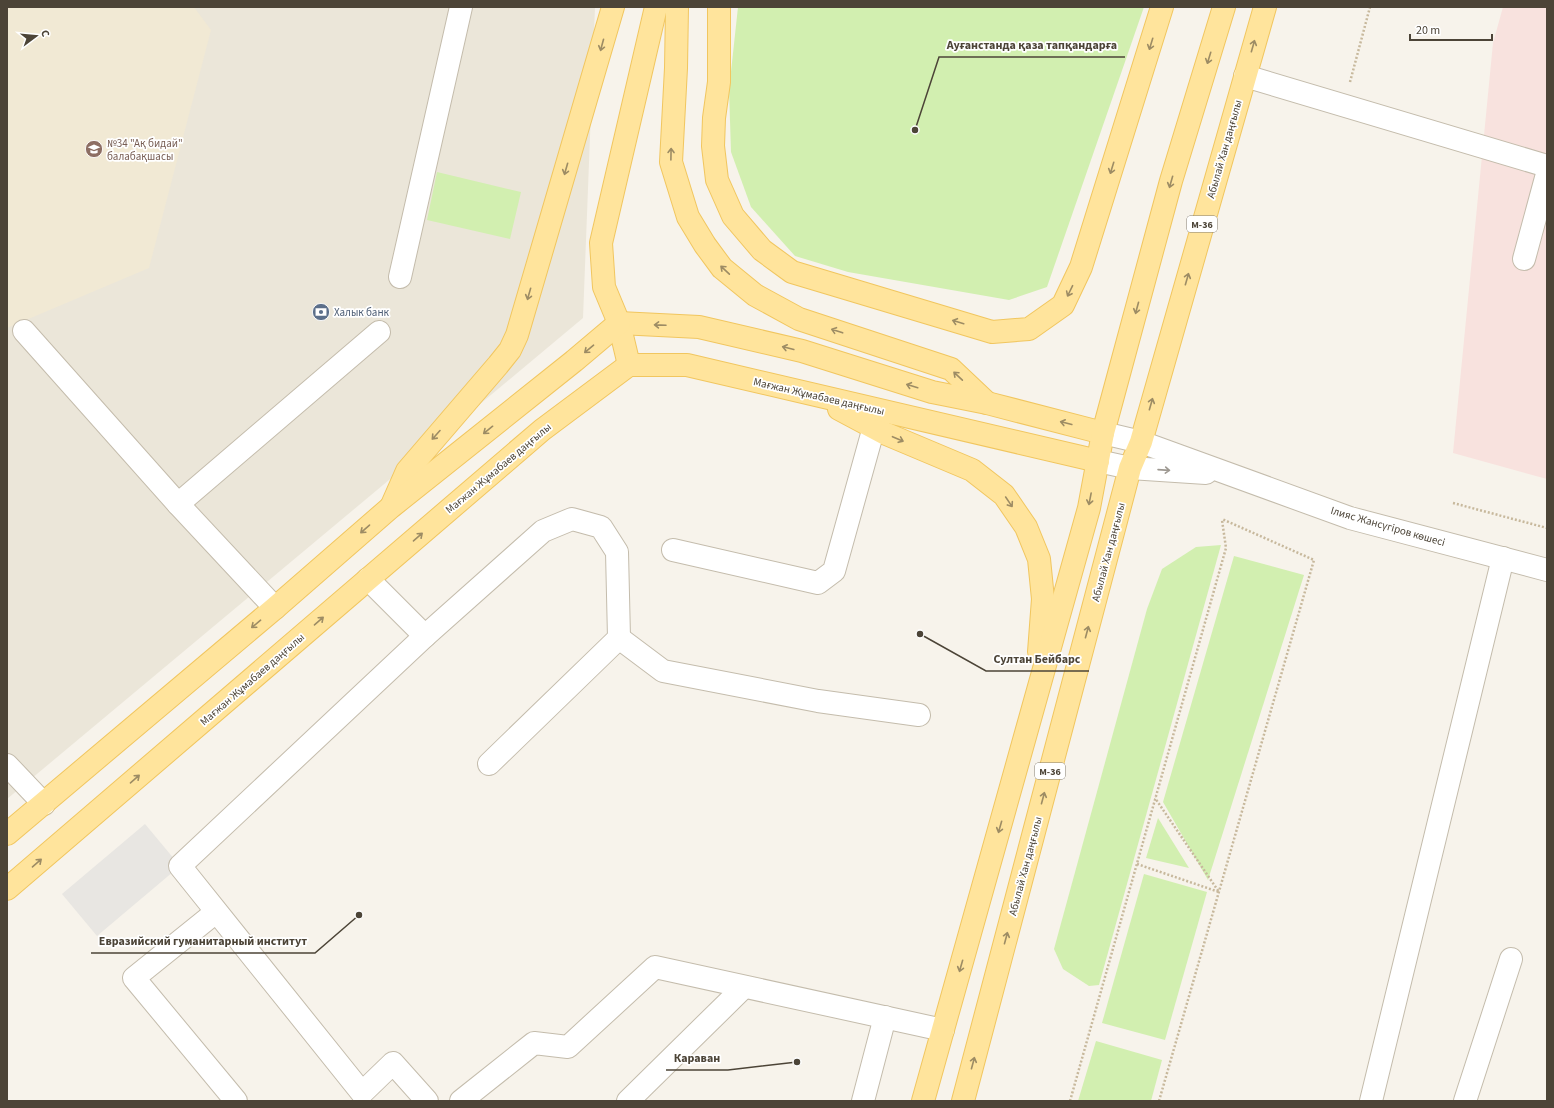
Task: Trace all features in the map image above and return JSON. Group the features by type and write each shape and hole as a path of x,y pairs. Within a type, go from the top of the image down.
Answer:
{"main road":[{"path":"391,507 406,471 498,365 510,350 517,335 613,7"},
{"path":"648,7 650,29"},
{"path":"629,365 619,323 604,287 601,243 656,7"},
{"path":"677,7 676,68 671,162 688,217 704,245 722,268 755,295 799,318 951,369 987,403"},
{"path":"718,7 719,82 714,118 713,146 717,180 733,216 762,250 792,272 992,332 1029,329 1063,305 1081,267 1162,7"},
{"name":"M-36","path":"923,1101 1020,759 1089,508 1104,432 1171,181 1224,7"},
{"name":"Абылай Хан даңғылы","path":"963,1101 1130,468 1141,442 1265,7"},
{"path":"7,834 275,608 391,507 574,361 619,323 700,326 802,351 932,392 987,403 1104,432"},
{"name":"Мағжан Жұмабаев даңғылы","path":"7,889 542,430 629,365 687,365 1098,461"},
{"path":"814,395 884,433 972,470 1004,495 1026,527 1039,559 1043,599 1038,665 1020,759"}],"street":[{"path":"400,277 461,7"},
{"path":"1245,76 1547,166"},
{"path":"1524,259 1547,174"},
{"path":"24,331 178,504 275,608"},
{"path":"178,504 379,332"},
{"path":"673,550 818,583 834,571 874,427"},
{"name":"Ілияс Жансүгіров көшесі","path":"1104,432 1141,442 1350,518 1547,570"},
{"name":"Ілияс Жансүгіров көшесі","path":"1098,461 1130,468 1231,474"},
{"path":"427,1101 393,1063 362,1093 180,866 425,636 543,531 572,519 601,527 617,552 619,638 489,764"},
{"path":"1371,1101 1503,558"},
{"path":"368,579 425,636"},
{"path":"619,638 663,671 818,701 919,715"},
{"path":"7,765 44,804"},
{"path":"216,912 134,978 236,1101"},
{"path":"1465,1101 1511,959"},
{"path":"461,1101 534,1043 568,1047 655,968 943,1030"},
{"path":"628,1101 744,987"},
{"path":"863,1101 885,1017"}],"path":[{"path":"1344,106 1370,7"},
{"path":"1453,503 1547,528"},
{"path":"1070,1101 1226,548 1222,519 1314,560 1159,1101"},
{"path":"1156,798 1218,892"},
{"path":"1137,864 1218,892"}],"shaded area":[{"path":"7,7 595,7 583,318 7,799"},
{"name":"№34 \"Ақ бидай\" балабақшасы","path":"7,7 194,7 211,30 149,268 7,328"},
{"path":"1503,7 1547,7 1547,479 1453,453 1493,43"},
{"path":"145,824 180,866 97,936 62,894"}],"green space":[{"path":"738,7 1144,7 1047,287 1009,300 848,272 795,256 751,207 731,152 729,90"},
{"path":"437,172 521,192 510,239 427,220"},
{"path":"1221,545 1099,985 1089,986 1063,969 1054,949 1147,609 1162,569 1196,547"},
{"path":"1234,556 1304,575 1208,880 1163,802"},
{"path":"1158,818 1189,868 1146,858"},
{"path":"1144,874 1207,892 1165,1040 1102,1023"},
{"path":"1096,1041 1162,1060 1151,1101 1078,1101"}],"place":[{"name":"Ауғанстанда қаза тапқандарға","path":"915,130"},
{"name":"№34 \"Ақ бидай\" балабақшасы","path":"94,149"},
{"name":"Халык банк","path":"321,312"},
{"name":"Султан Бейбарс","path":"920,634"},
{"name":"Евразийский гуманитарный институт","path":"359,915"},
{"name":"Караван","path":"797,1062"}]}
